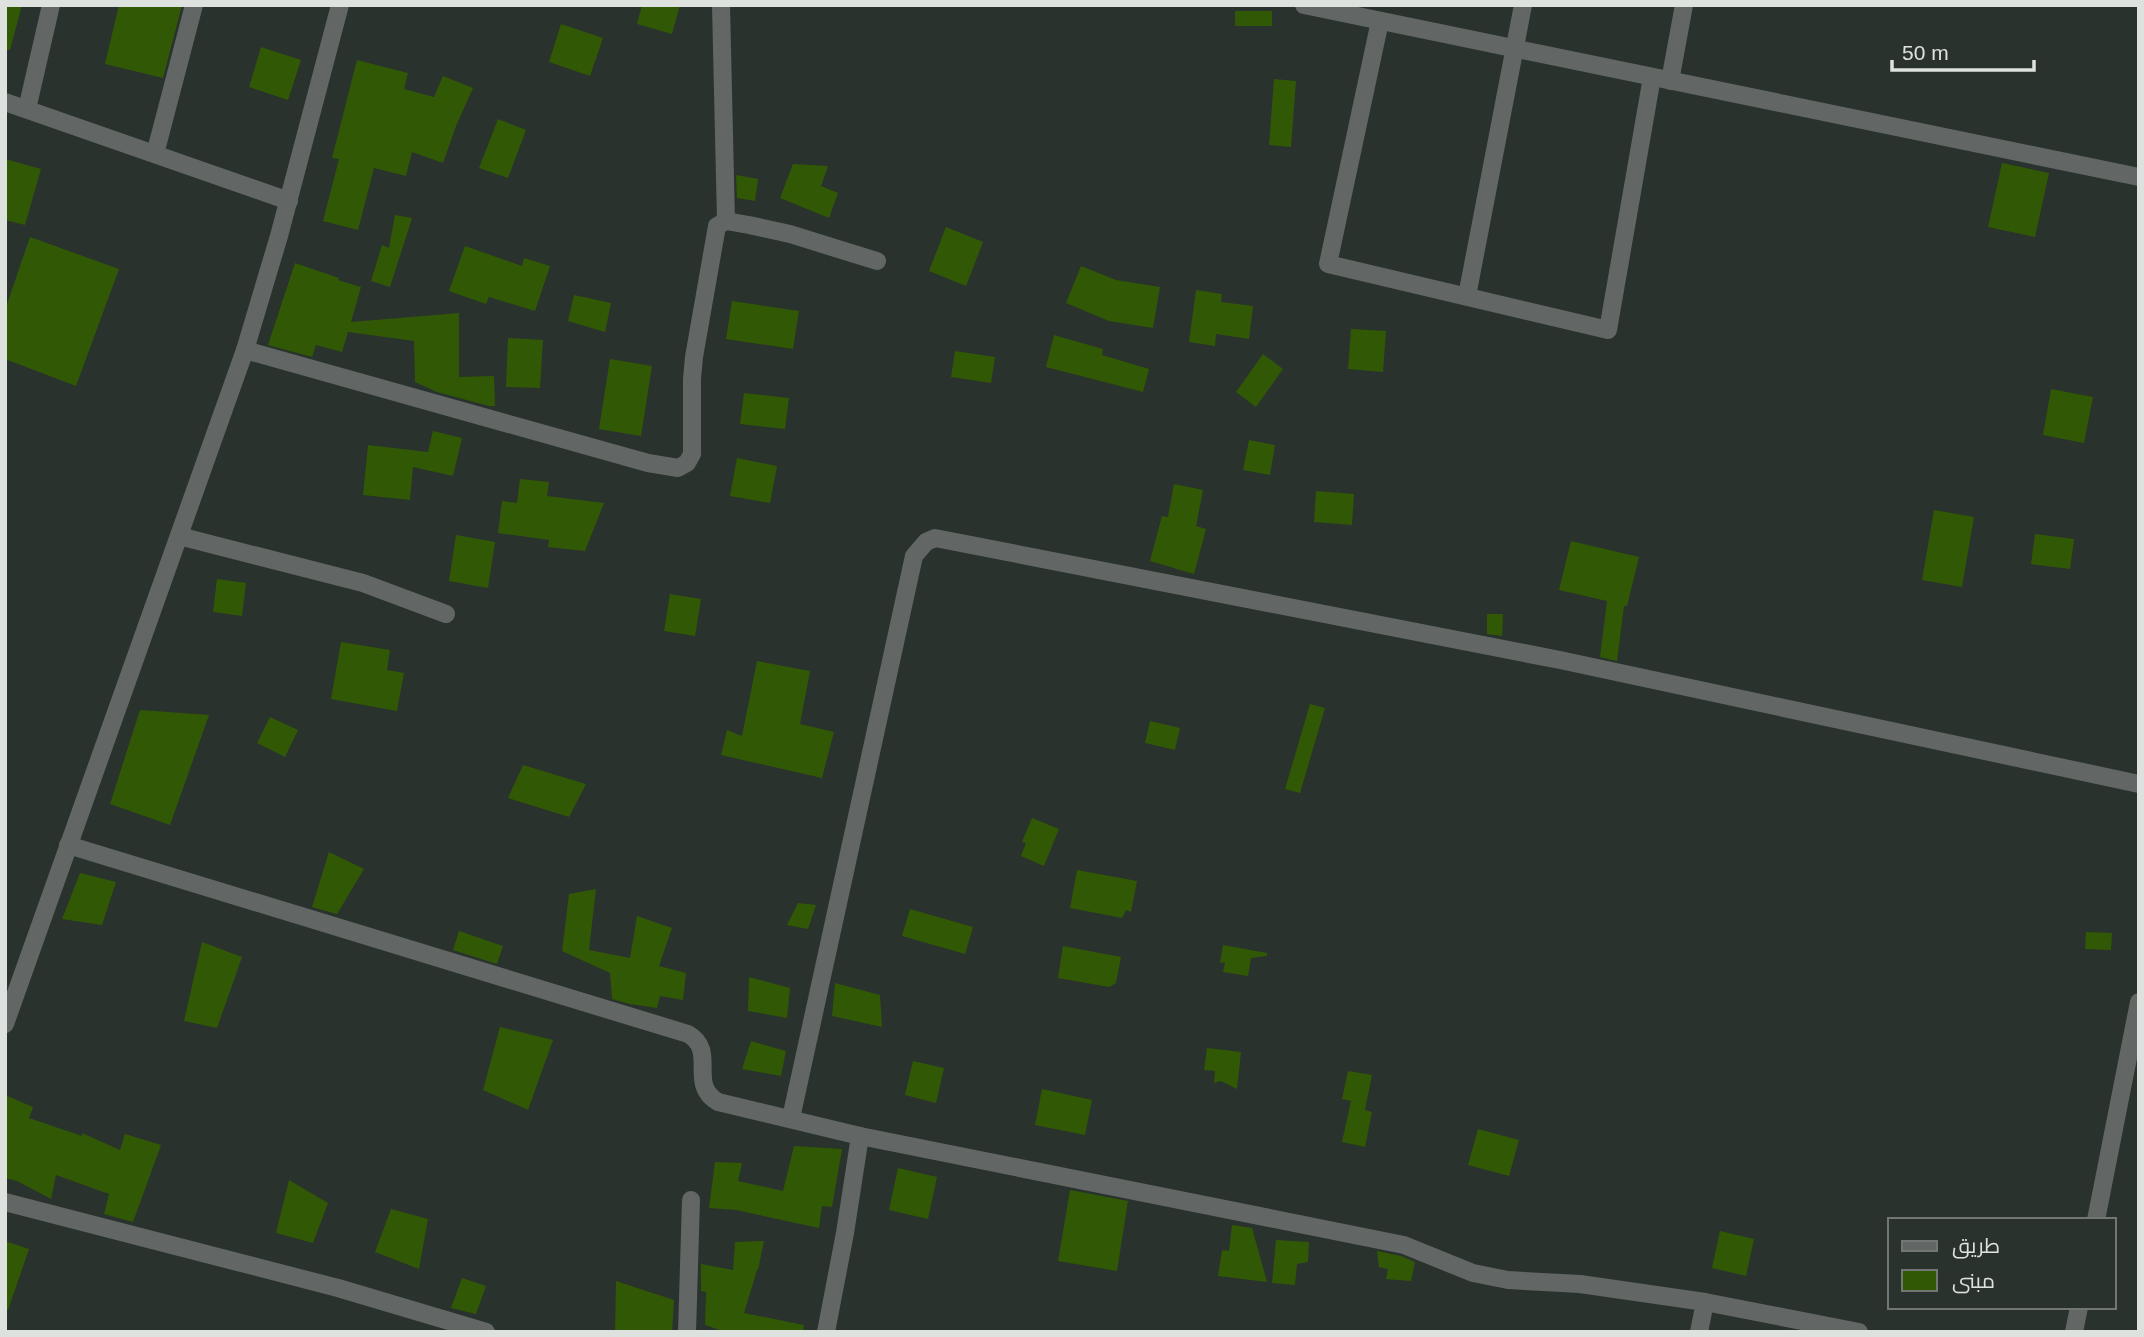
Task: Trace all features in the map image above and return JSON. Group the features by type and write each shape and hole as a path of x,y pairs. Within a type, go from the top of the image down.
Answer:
{"street":[{"path":"27,109 51,5"},
{"path":"155,154 194,5"},
{"path":"5,1024 245,350 289,201 340,5"},
{"path":"721,5 726,221"},
{"path":"1304,5 2139,177"},
{"path":"1467,296 1523,5"},
{"path":"1380,21 1328,264 1608,330 1661,79 1684,5"},
{"path":"5,102 289,201"},
{"path":"245,350 636,460 678,468 687,463 692,454 694,357 718,226 726,221 790,234 877,261"},
{"path":"179,536 363,583 446,614"},
{"path":"791,1118 914,556 926,542 935,538 1560,660 2139,785"},
{"path":"68,845 688,1034 701,1046 704,1089 709,1097 718,1102 860,1136 1404,1245 1473,1273 1508,1279 1580,1284 1705,1302 1858,1332"},
{"path":"2096,1218 2139,1002"},
{"path":"826,1332 860,1136"},
{"path":"687,1332 691,1200"},
{"path":"5,1202 338,1288 486,1332"},
{"path":"1699,1332 1705,1302"},
{"path":"2074,1332 2079,1309"}],"building":[{"path":"5,5 22,5 10,50 5,50"},
{"path":"119,5 182,5 163,78 105,64"},
{"path":"642,5 680,5 672,34 637,24"},
{"path":"1235,11 1272,11 1272,26 1235,26"},
{"path":"561,24 603,38 590,76 549,62"},
{"path":"261,47 301,60 288,100 249,87"},
{"path":"357,60 408,73 404,89 434,97 443,76 473,88 443,163 412,152 406,176 374,168 358,230 323,221 339,159 332,158"},
{"path":"1274,79 1296,81 1291,147 1269,145"},
{"path":"498,119 526,130 508,178 479,168"},
{"path":"5,159 41,169 25,225 5,220"},
{"path":"2002,163 2049,173 2035,237 1988,227"},
{"path":"793,164 828,166 821,186 838,193 829,218 780,198"},
{"path":"736,175 758,179 755,201 737,198"},
{"path":"395,215 412,218 390,287 371,281 382,245 389,248"},
{"path":"946,227 983,242 966,286 929,271"},
{"path":"30,237 119,269 76,386 5,359 5,310"},
{"path":"465,246 522,266 524,258 550,266 535,311 489,297 486,304 449,291"},
{"path":"295,263 361,287 351,322 459,313 459,377 494,376 495,406 437,392 415,382 414,341 348,332 342,352 316,345 312,357 268,345"},
{"path":"1081,266 1116,280 1160,287 1153,328 1109,321 1066,303"},
{"path":"1196,290 1222,294 1221,302 1253,306 1249,339 1216,334 1215,346 1189,342"},
{"path":"574,295 611,303 605,332 568,321"},
{"path":"732,301 799,311 793,349 726,339"},
{"path":"1351,329 1386,331 1383,372 1348,369"},
{"path":"1054,335 1103,349 1102,355 1149,369 1143,392 1046,367"},
{"path":"508,338 543,340 540,388 506,387"},
{"path":"955,351 995,357 991,383 951,377"},
{"path":"1263,354 1283,369 1256,407 1236,392"},
{"path":"610,359 652,366 641,436 599,429"},
{"path":"2051,389 2093,397 2084,443 2043,435"},
{"path":"744,393 789,398 785,429 740,424"},
{"path":"433,431 462,438 453,476 413,467 410,500 363,495 368,445 428,452"},
{"path":"1249,440 1275,445 1270,475 1243,470"},
{"path":"737,458 777,466 770,503 730,496"},
{"path":"520,479 549,482 547,496 604,503 585,551 548,547 549,540 498,533 502,501 517,503"},
{"path":"1174,484 1203,490 1196,526 1206,529 1194,574 1150,561 1162,516 1168,517"},
{"path":"1316,491 1354,494 1352,525 1314,522"},
{"path":"1934,510 1974,517 1962,587 1922,580"},
{"path":"2035,534 2074,539 2070,569 2031,564"},
{"path":"456,535 495,542 488,588 449,581"},
{"path":"1571,541 1639,557 1627,606 1624,606 1617,661 1600,657 1607,601 1559,590"},
{"path":"217,579 246,583 242,616 213,612"},
{"path":"670,594 701,599 695,636 664,631"},
{"path":"1487,614 1503,614 1502,636 1487,634"},
{"path":"341,642 390,650 387,670 404,673 397,711 331,699"},
{"path":"757,661 810,671 800,724 834,732 822,778 721,755 727,730 742,736"},
{"path":"1310,704 1325,708 1300,793 1285,789"},
{"path":"140,710 209,715 170,825 110,804"},
{"path":"270,717 298,730 285,757 257,743"},
{"path":"1150,721 1180,728 1175,750 1145,743"},
{"path":"523,765 586,784 569,817 508,798"},
{"path":"1032,818 1059,829 1044,866 1021,856 1026,843 1022,842"},
{"path":"329,852 364,869 337,914 312,907"},
{"path":"1077,870 1137,881 1131,912 1126,910 1122,918 1070,908"},
{"path":"80,873 116,882 102,925 62,919"},
{"path":"596,889 589,950 630,958 637,916 672,928 659,966 686,973 683,1000 660,996 657,1008 612,999 610,973 562,951 569,894"},
{"path":"798,903 816,905 808,929 787,925"},
{"path":"910,909 973,927 965,954 902,936"},
{"path":"459,931 503,946 497,964 453,950"},
{"path":"2086,932 2112,933 2111,950 2085,949"},
{"path":"202,942 242,957 217,1028 184,1021"},
{"path":"1223,945 1267,953 1267,956 1251,958 1248,976 1223,972 1225,962 1220,963"},
{"path":"1063,946 1121,957 1116,983 1109,987 1058,978"},
{"path":"749,977 790,988 787,1018 748,1011"},
{"path":"835,983 880,995 882,1027 832,1016"},
{"path":"500,1027 553,1040 528,1110 483,1090"},
{"path":"751,1041 786,1051 781,1076 742,1069"},
{"path":"1207,1048 1241,1052 1237,1089 1221,1081 1214,1083 1215,1071 1204,1070"},
{"path":"913,1061 944,1068 936,1103 905,1095"},
{"path":"1348,1071 1372,1075 1365,1110 1372,1112 1365,1147 1342,1142 1351,1101 1342,1099"},
{"path":"1042,1089 1092,1100 1085,1135 1035,1125"},
{"path":"5,1095 33,1107 29,1118 82,1136 82,1133 120,1150 125,1134 161,1145 133,1222 104,1214 109,1194 56,1175 51,1199 17,1181 5,1178"},
{"path":"1478,1129 1519,1140 1509,1176 1468,1165"},
{"path":"794,1146 842,1149 832,1207 822,1206 819,1228 736,1210 709,1208 715,1162 742,1163 738,1181 783,1191"},
{"path":"898,1168 937,1177 928,1219 889,1210"},
{"path":"289,1180 328,1203 313,1243 276,1233"},
{"path":"1070,1190 1128,1201 1117,1271 1058,1261"},
{"path":"391,1209 428,1219 419,1269 375,1252"},
{"path":"1232,1225 1252,1228 1267,1282 1218,1276 1222,1250 1229,1251"},
{"path":"1720,1231 1754,1239 1746,1276 1712,1268"},
{"path":"1276,1240 1309,1242 1308,1262 1297,1264 1295,1285 1272,1283"},
{"path":"5,1241 29,1249 8,1310 5,1309"},
{"path":"764,1241 744,1313 804,1325 803,1332 726,1332 705,1325 706,1292 701,1291 701,1264 733,1270 735,1242"},
{"path":"1377,1251 1415,1262 1411,1281 1386,1279 1388,1269 1379,1267"},
{"path":"462,1278 486,1286 476,1314 451,1308"},
{"path":"616,1281 674,1300 672,1332 615,1332"}]}
